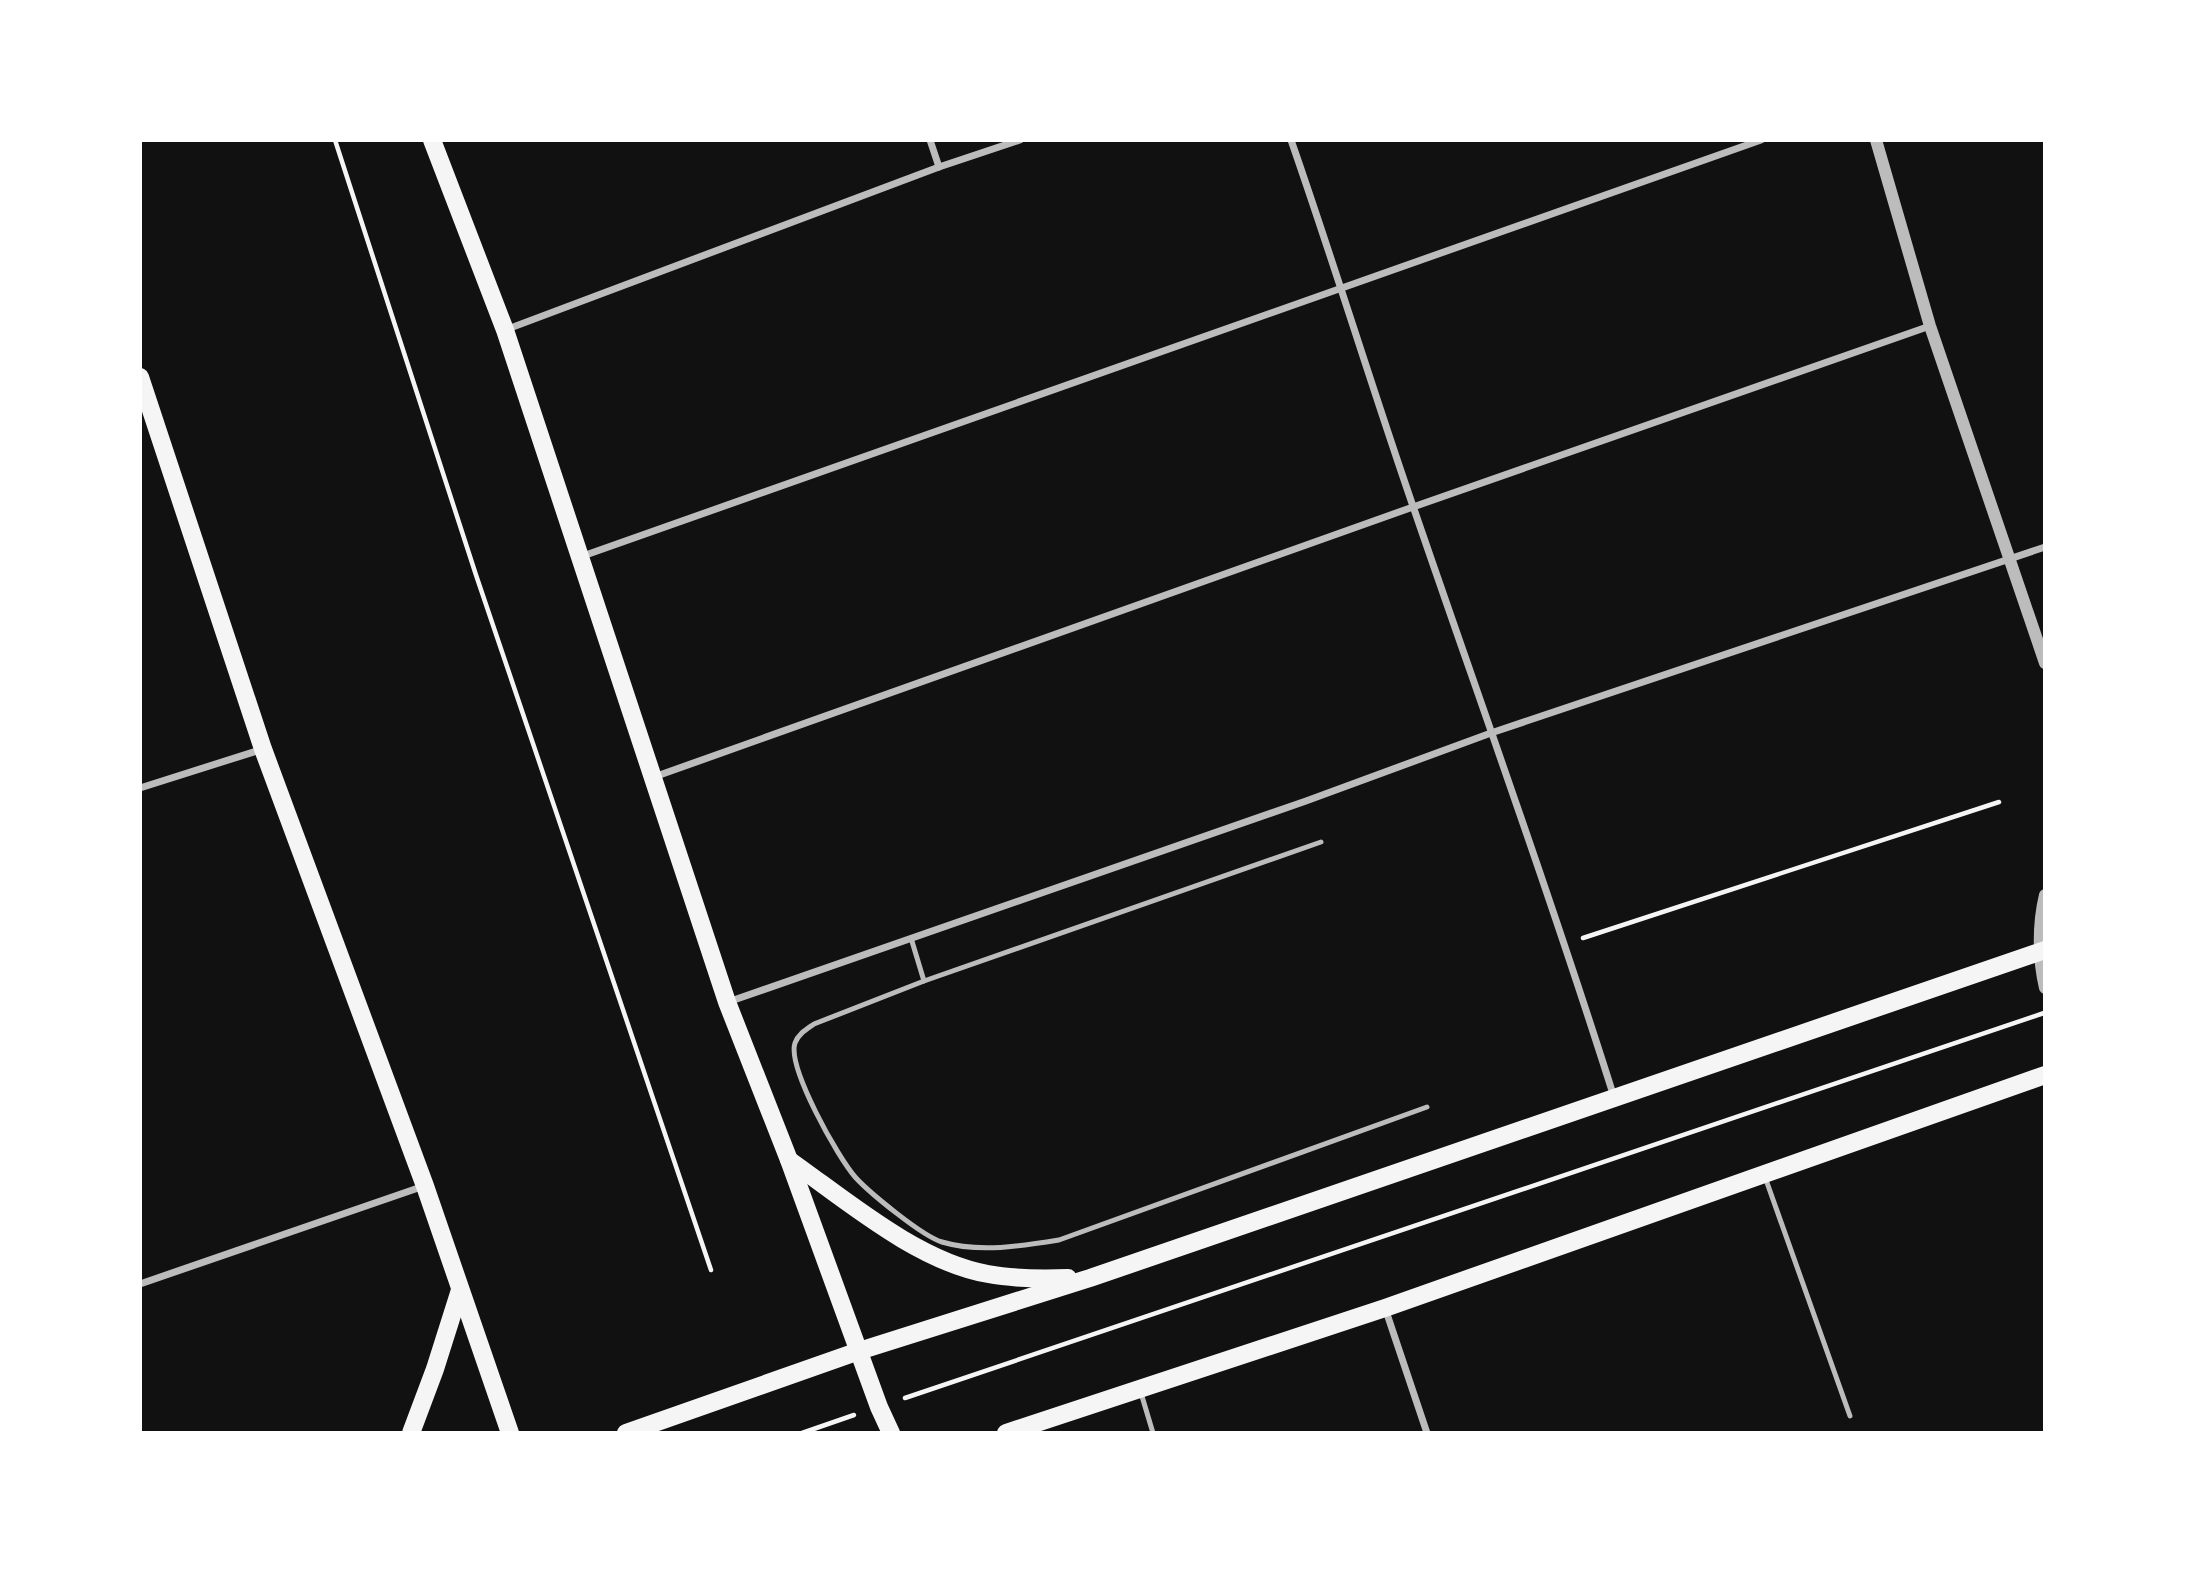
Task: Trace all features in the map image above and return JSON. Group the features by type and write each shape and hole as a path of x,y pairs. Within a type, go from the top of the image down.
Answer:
{"main road":[{"path":"432,140 505,330 727,1002 891,1433"},
{"path":"140,377 263,749 425,1186 510,1433"},
{"path":"626,1433 859,1351 1090,1278 2043,951"},
{"path":"1006,1433 1385,1308 2045,1075"},
{"path":"789,1160 905,1241 942,1260 986,1274 1035,1279 1090,1278"},
{"path":"411,1433 435,1370 460,1290"},
{"path":"1048,1433 1062,1415"}],"street":[{"path":"930,140 939,167"},
{"path":"505,330 939,167 1020,140"},
{"path":"1291,140 1343,289 1413,507 1566,944 1615,1098"},
{"path":"579,557 1761,140"},
{"path":"1876,140 1930,326 2045,663"},
{"path":"652,778 1930,326"},
{"path":"727,1002 1306,801 1491,733 2045,547"},
{"path":"140,788 263,749"},
{"path":"2045,895 2042,909 2045,988"},
{"path":"140,1284 425,1186"},
{"path":"1385,1308 1427,1433"}],"lane":[{"path":"1321,842 924,981 814,1024 799,1035 793,1055 814,1111 854,1176 883,1203 939,1241 963,1246 1000,1247 1059,1240 1427,1107"},
{"path":"911,938 924,981"},
{"path":"1764,1174 1850,1416"},
{"path":"1140,1390 1153,1433"}],"path":[{"path":"334,140 476,575 711,1270"},
{"path":"1566,944 1999,802"},
{"path":"802,1433 2045,1013"}]}
